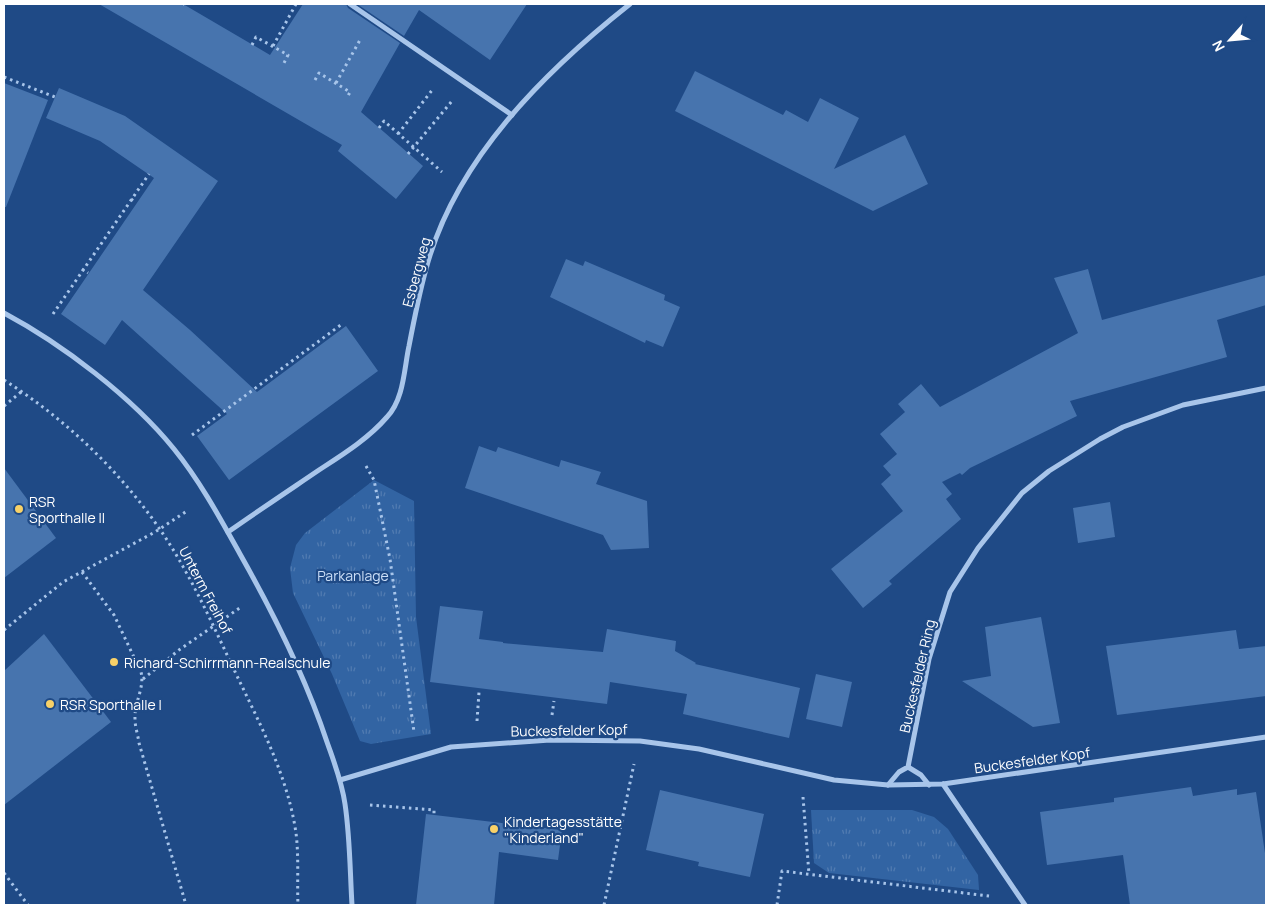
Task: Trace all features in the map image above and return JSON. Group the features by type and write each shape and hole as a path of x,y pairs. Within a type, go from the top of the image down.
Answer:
{"street":[{"path":"350,4 512,115"},
{"name":"Esbergweg","path":"228,532 354,446 388,417 403,387 409,344 426,268 445,214 459,187 512,115 551,71 630,4"},
{"path":"4,313 40,334 111,387 174,449 209,497 262,593 318,714 340,780 345,804 352,905"},
{"name":"Buckesfelder Ring","path":"908,767 930,659 950,592 978,548 1022,493 1050,471 1100,439 1123,427 1183,405 1266,388"},
{"name":"Buckesfelder Kopf","path":"340,780 451,747 550,740 640,740 699,749 800,773 850,782 888,785 942,784 1266,737"},
{"path":"888,785 899,772 908,767 929,784"},
{"path":"942,784 1025,905"}],"path":[{"path":"273,46 296,4"},
{"path":"252,45 256,37 273,46 288,55 284,63"},
{"path":"336,83 360,40"},
{"path":"398,134 448,70"},
{"path":"316,80 319,73 350,92 347,98"},
{"path":"4,77 55,97"},
{"path":"408,154 466,83"},
{"path":"378,128 384,122 459,187"},
{"path":"40,334 82,269 148,174"},
{"path":"131,199 136,204"},
{"path":"82,269 88,274"},
{"path":"174,449 308,352 342,324"},
{"name":"Unterm Freihof","path":"4,380 63,423 104,462 131,491 159,528 187,575 273,751 288,796 296,834 298,905"},
{"path":"4,406 21,392"},
{"path":"354,446 374,480 385,533 415,737"},
{"path":"4,630 64,582 209,497"},
{"path":"82,572 114,615 143,679"},
{"path":"186,905 139,743 135,719 137,698 143,679 213,626 262,593"},
{"path":"476,744 479,692"},
{"path":"604,905 640,740"},
{"path":"800,773 809,874"},
{"path":"391,806 434,810 434,815"},
{"path":"777,905 782,871 979,896 1018,894"},
{"path":"4,873 28,905"}],"green space":[{"name":"Parkanlage","path":"374,480 414,501 416,617 431,734 371,744 360,741 332,674 293,593 290,568 296,545 305,533"},
{"path":"811,810 912,810 934,817 948,829 978,875 979,890 829,873 814,863"}],"building":[{"path":"99,4 183,4 270,55 303,4 346,4 348,8 400,43 361,112 423,166 396,199 338,151 342,145"},
{"path":"357,4 527,4 490,60 419,10 404,36"},
{"path":"695,71 783,115 786,110 808,122 820,98 859,118 834,169 905,135 928,184 873,211 675,111"},
{"path":"4,83 48,100 6,207 4,207"},
{"path":"59,88 125,116 218,181 143,290 190,330 257,392 346,326 378,371 229,480 197,436 227,414 122,320 105,345 61,314 154,178 100,141 46,118"},
{"path":"566,259 583,266 585,261 665,295 664,300 680,307 663,347 646,340 645,343 550,297"},
{"path":"1088,269 1102,320 1266,275 1266,305 1217,320 1227,357 1070,401 1077,416 970,468 962,475 960,473 942,482 952,494 946,499 961,519 889,581 892,584 863,608 831,569 903,511 881,484 891,475 883,466 897,454 880,434 905,412 898,404 921,384 940,407 1078,333 1054,278"},
{"path":"479,446 496,452 498,447 559,467 561,460 601,472 596,484 647,501 649,548 611,550 603,535 465,488"},
{"name":"RSR Sporthalle II","path":"4,468 56,538 4,578"},
{"path":"1110,502 1115,537 1078,543 1073,508"},
{"path":"440,606 483,611 479,639 503,643 603,652 607,629 676,641 675,651 695,664 800,688 789,738 683,714 687,694 610,682 607,704 430,682"},
{"path":"1041,617 1060,723 1033,727 962,681 991,676 985,627"},
{"path":"1236,630 1239,649 1266,646 1266,696 1117,715 1106,646"},
{"name":"RSR Sporthalle I","path":"44,634 111,722 4,805 4,671"},
{"path":"816,674 852,682 842,727 806,719"},
{"path":"1191,787 1193,796 1237,789 1237,795 1256,792 1266,860 1266,905 1130,905 1123,855 1047,865 1040,812 1114,802 1114,798"},
{"path":"660,790 764,814 750,877 698,866 699,862 646,850"},
{"path":"426,814 562,830 558,860 499,852 494,905 416,905"}],"place":[{"name":"RSR Sporthalle II","path":"19,509"},
{"name":"Richard-Schirrmann-Realschule","path":"114,662"},
{"name":"RSR Sporthalle I","path":"50,704"},
{"name":"Kindertagesstätte \"Kinderland\"","path":"494,829"}]}
